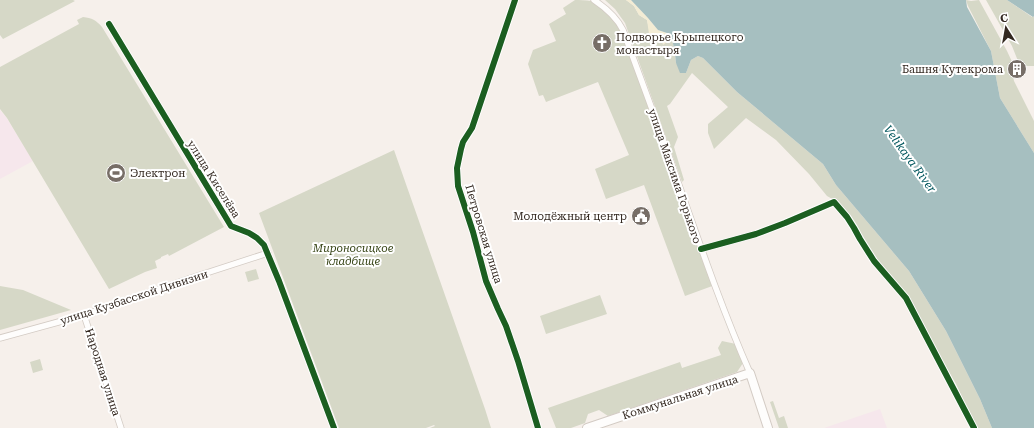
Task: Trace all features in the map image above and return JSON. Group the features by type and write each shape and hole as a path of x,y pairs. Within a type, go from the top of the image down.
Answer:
{"main road":[{"name":"Коммунальная улица","path":"587,428 750,374"},
{"name":"улица Максима Горького","path":"750,374 768,428"}],"street":[{"name":"Петровская улица","path":"515,0 472,128 461,149 458,168 458,186 473,232 486,281 506,326 538,428"},
{"name":"улица Максима Горького","path":"594,0 610,13 620,24 623,30 701,249 750,374"},
{"name":"улица Киселёва","path":"109,24 231,226 248,233 264,245 334,428"},
{"path":"701,249 763,231 834,202 854,228 874,260 906,298 974,428"},
{"name":"улица Кузбасской Дивизии","path":"0,338 84,315 268,253"},
{"name":"Народная улица","path":"84,315 121,428"}],"shaded area":[{"path":"0,110 6,117 33,161 0,179"},
{"path":"880,409 887,428 824,428"}],"green space":[{"path":"0,0 75,1 3,39 0,35"},
{"path":"575,0 591,1 595,3 608,14 621,31 715,285 685,296 644,185 606,199 595,169 629,155 598,82 546,102 543,95 539,96 528,64 533,50 556,41 549,24 566,14 563,8"},
{"path":"605,0 626,0 634,6 639,15 647,20 649,29 661,36 663,44 672,38 676,63 686,73 691,60 698,56 703,58 737,92 823,164 836,185 909,271 946,331 980,399 992,428 976,428 956,384 927,334 908,296 894,279 890,278 876,260 836,201 827,196 809,174 776,140 746,118 714,149 708,133 708,124 728,107 692,73 667,106 678,137 674,147 684,180 682,182 625,23 615,9"},
{"path":"966,0 979,0 1014,66 1012,72 1014,81 1034,121 1034,153 1000,98 991,51"},
{"path":"986,0 1007,0 1032,17 1034,16 1034,66 1020,66 1012,46"},
{"name":"Электрон","path":"83,17 94,20 102,27 224,227 169,256 168,254 161,257 155,261 157,268 109,289 7,118 0,109 0,67 79,24 77,20"},
{"name":"Мироносицкое кладбище","path":"394,150 491,428 430,428 435,426 434,425 426,428 339,428 259,213"},
{"path":"256,269 259,279 248,282 245,272"},
{"path":"0,286 23,290 71,310 0,330"},
{"path":"600,295 607,314 546,334 540,316"},
{"path":"722,341 736,344 743,363 737,372 608,416 599,410 588,414 585,423 571,428 556,428 548,408 680,362 682,368 721,355 718,348"},
{"path":"40,359 43,370 33,373 30,362"},
{"path":"773,401 779,418 784,416 788,428 779,428 770,402"}],"sand":[{"path":"626,0 631,0 658,30 667,33 672,38 663,45 661,36 654,37 649,34 647,20 639,15 634,6"}],"water":[{"name":"Velikaya River","path":"631,0 966,0 967,7 991,51 1000,98 1034,153 1034,428 992,428 980,399 946,331 909,271 836,185 823,164 737,92 703,58 698,56 691,60 686,73 680,73 676,63 672,38 667,33 658,30"},
{"path":"1007,0 1034,0 1034,16 1033,17"}],"cycle path":[{"path":"515,0 472,128 463,142 457,168 458,186 473,232 486,281 506,326 538,428"},
{"path":"109,24 231,226 249,233 264,245 334,428"},
{"path":"701,249 756,234 834,202 847,217 874,261 906,298 974,428"}],"place":[{"name":"Подворье Крыпецкого монастыря","path":"602,43"},
{"name":"Башня Кутекрома","path":"1017,69"},
{"name":"Электрон","path":"116,173"},
{"name":"Молодёжный центр","path":"641,216"}]}
